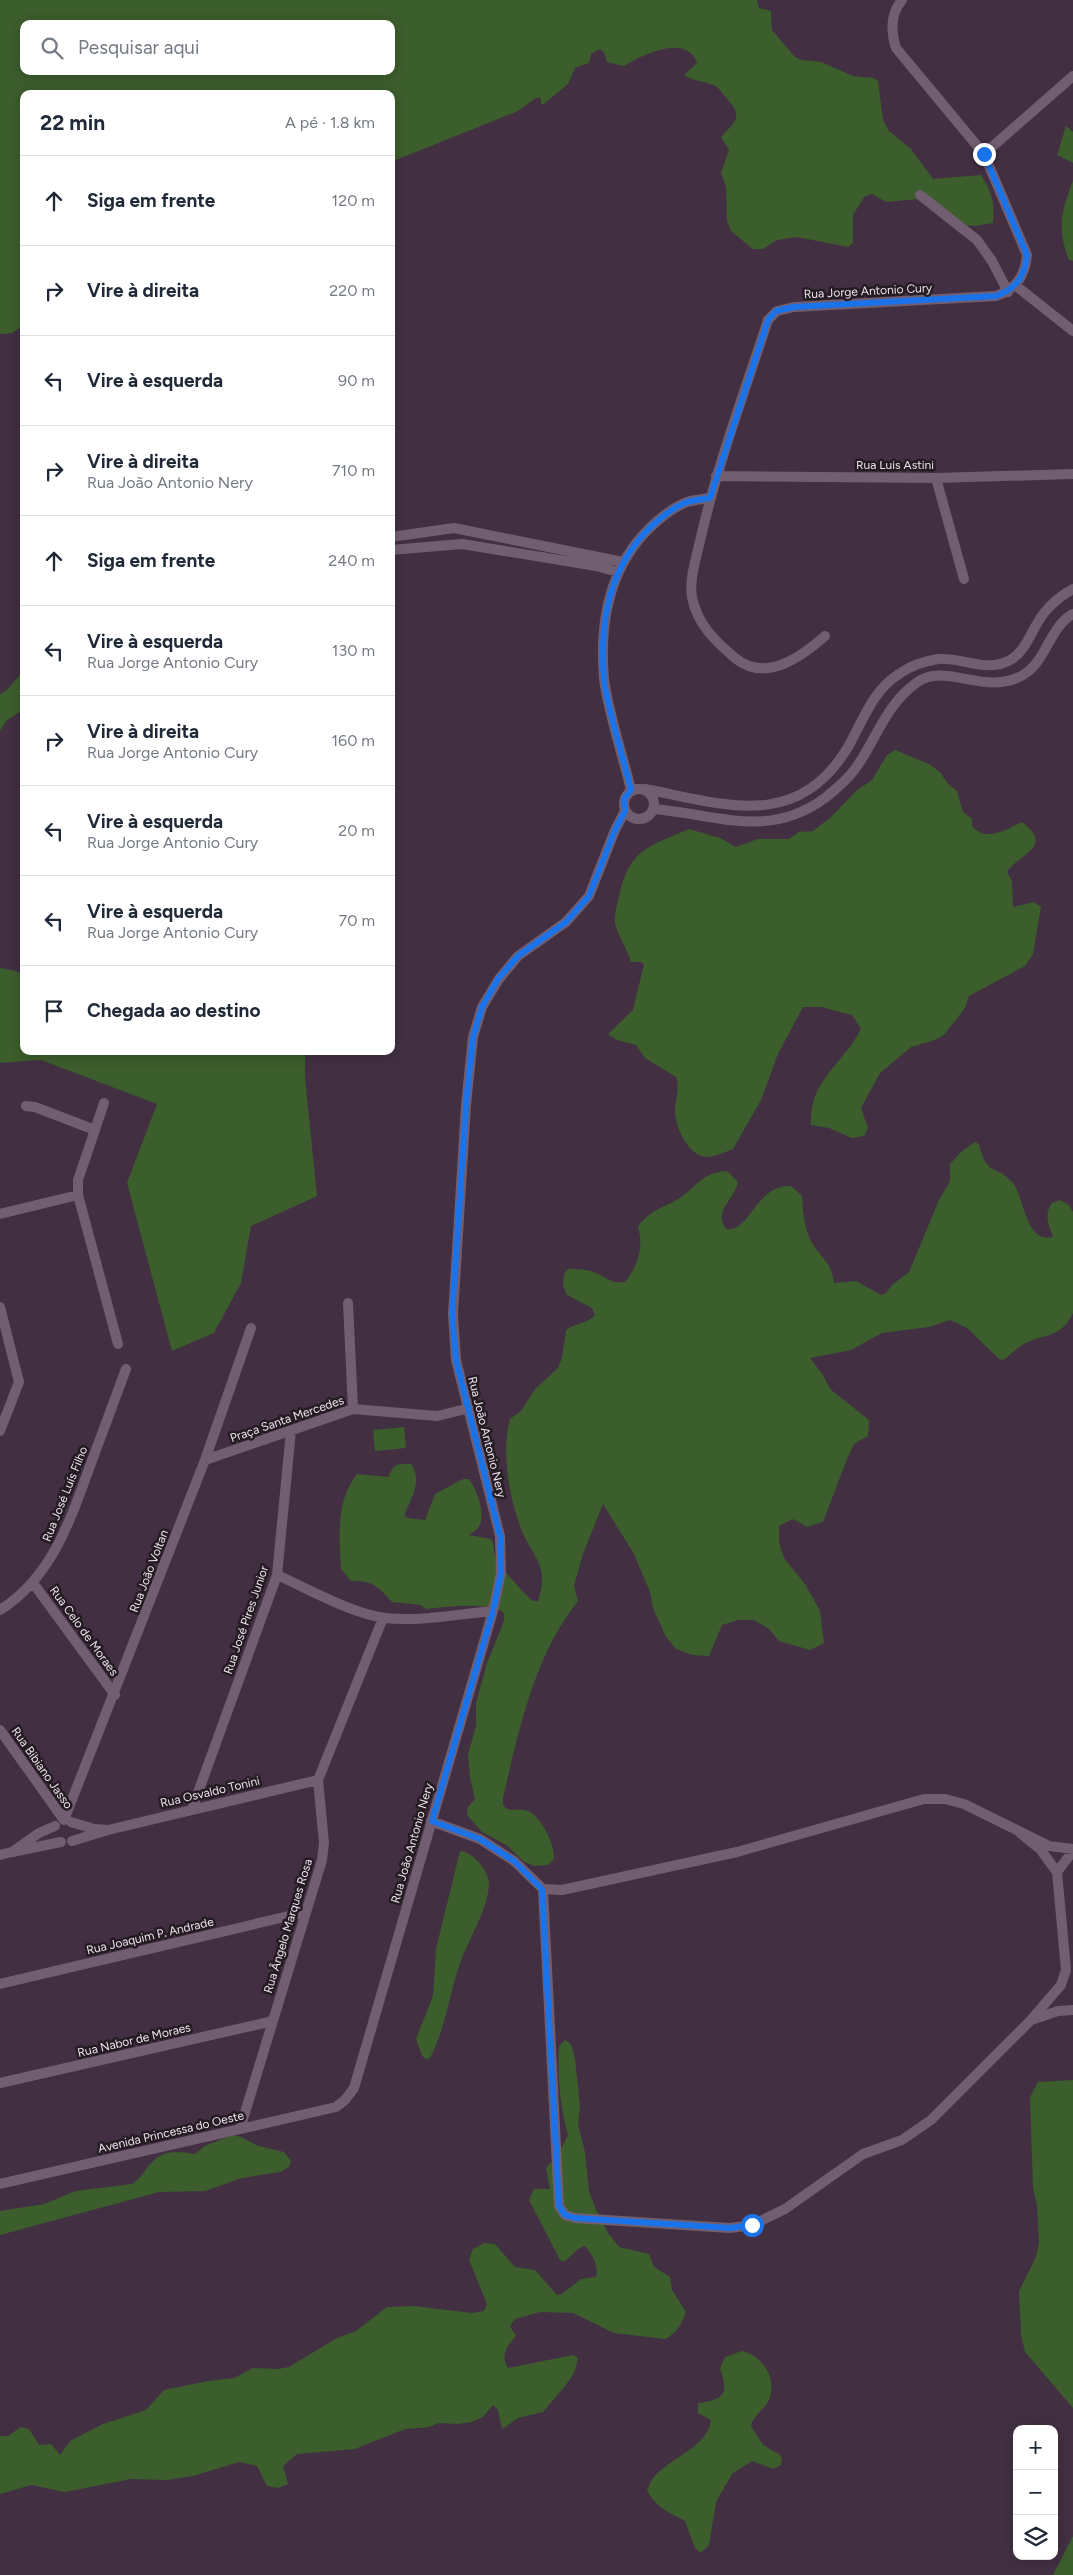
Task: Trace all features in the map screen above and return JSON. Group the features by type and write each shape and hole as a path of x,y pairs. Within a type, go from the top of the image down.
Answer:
{"street":[{"path":"902,0 893,17 891,34 896,48 984,154 1027,255 1025,272 1012,289"},
{"path":"984,154 1073,76"},
{"path":"920,196 977,240 1012,289 1073,331"},
{"name":"Rua Jorge Antonio Cury","path":"825,636 803,654 783,666 761,668 738,661 715,642 700,621 692,596 693,576 716,476 768,320 776,311 794,307 996,296 1012,289"},
{"name":"Rua Luis Astini","path":"716,476 936,478 1073,474"},
{"path":"936,478 964,579"},
{"path":"631,790 605,681 602,651 612,587 623,562 638,538 663,516 686,502 710,498"},
{"path":"395,536 454,528 623,562"},
{"path":"462,544 463,530"},
{"path":"415,534 417,546"},
{"path":"395,549 417,546 462,544 596,566 618,572"},
{"path":"645,789 653,798 653,809 645,818 637,819 625,811 624,799 631,790 645,789 731,806 758,808 786,802 811,787 832,769 847,747 867,708 882,689 898,674 921,663 938,659 982,666 998,665 1011,659 1023,648 1048,608 1073,589"},
{"path":"653,809 740,822 764,823 786,819 811,808 834,791 855,769 877,728 896,702 918,682 934,676 951,676 983,683 1002,683 1023,674 1039,660 1057,630 1073,614"},
{"name":"Rua João Antonio Nery","path":"345,2100 354,2088 493,1611 501,1573 500,1536 466,1409 456,1360 452,1314 466,1105 473,1037 482,1007 498,979 518,956 566,922 589,896 615,830 625,811"},
{"path":"104,1103 78,1180 78,1195 118,1344"},
{"path":"26,1106 35,1107 95,1130"},
{"path":"0,1214 78,1195"},
{"path":"348,1303 353,1409"},
{"path":"0,1307 19,1382 0,1431"},
{"name":"Rua João Voltan","path":"64,1823 206,1460 251,1328"},
{"name":"Rua José Luís Filho","path":"0,1610 33,1583 53,1556 67,1529 126,1369"},
{"name":"Praça Santa Mercedes","path":"206,1460 353,1409 437,1416 466,1409"},
{"name":"Rua José Pires Junior","path":"192,1809 277,1575 291,1431"},
{"path":"277,1575 345,1606 383,1618 403,1619 493,1611"},
{"name":"Rua Celo de Moraes","path":"33,1583 115,1695"},
{"name":"Rua Ângelo Marques Rosa","path":"240,2129 322,1860 324,1843 318,1780 383,1618"},
{"name":"Rua Bibiano Jasso","path":"0,1730 64,1823"},
{"name":"Rua Osvaldo Tonini","path":"0,1855 72,1841 192,1809 318,1780"},
{"path":"542,1889 562,1890 737,1852 850,1822 924,1799 945,1798 964,1804 1049,1846 1073,1850 1057,1872"},
{"path":"432,1821 480,1839 514,1861 542,1889 559,2206 565,2215 575,2218 730,2228 752,2225 785,2209 863,2154 902,2140 931,2120 1030,2021 1061,1984 1066,1970 1057,1872 1040,1849 1018,1832"},
{"path":"60,1842 55,1837 64,1823 77,1831 72,1841"},
{"name":"Rua Osvaldo Tonini","path":"12,1852 39,1833 64,1823 108,1830"},
{"name":"Rua Joaquim P. Andrade","path":"0,1984 306,1912"},
{"path":"1030,2021 1058,2011 1073,2010"},
{"name":"Rua Nabor de Moraes","path":"0,2083 273,2021"},
{"name":"Avenida Princessa do Oeste","path":"0,2184 336,2107 345,2100"}],"green space":[{"path":"0,0 757,0 759,8 771,11 772,30 794,56 801,60 821,62 853,76 874,78 878,81 883,120 889,131 911,149 933,179 981,175 990,192 994,209 993,223 975,226 959,224 918,199 886,202 872,194 864,197 853,215 853,243 848,247 797,237 777,240 763,249 753,249 731,231 727,221 726,187 721,173 729,150 721,137 734,123 736,119 735,110 717,87 684,75 697,63 691,54 684,49 674,48 653,52 624,66 607,62 604,52 599,49 591,54 589,63 575,68 568,84 544,104 541,104 541,98 536,98 518,111 395,160 395,90 20,90 20,328 12,333 0,334"},
{"path":"1066,126 1073,132 1073,163 1057,155"},
{"path":"1073,181 1073,261 1069,260 1065,249 1062,220"},
{"path":"20,675 20,712 6,721 0,731 0,694 7,690"},
{"path":"895,750 929,764 940,772 948,784 957,791 963,812 972,819 972,826 978,831 984,834 997,833 1022,822 1032,831 1035,844 1007,872 1012,881 1013,907 1034,902 1041,907 1033,954 1025,966 969,996 965,1008 944,1035 932,1041 911,1047 880,1073 861,1108 868,1128 864,1136 852,1138 829,1128 811,1125 815,1096 821,1084 854,1042 861,1029 852,1015 821,1007 803,1007 778,1054 761,1100 733,1149 710,1157 700,1155 693,1151 679,1130 675,1115 678,1085 676,1077 645,1058 636,1045 617,1040 608,1034 633,1010 644,964 641,962 631,962 615,923 617,904 628,869 642,852 651,846 689,829 720,838 736,847 758,839 789,839 799,832 813,831 831,817 856,791 872,780 887,755"},
{"path":"0,968 20,974 20,1055 305,1055 305,1078 317,1196 251,1226 241,1283 214,1333 172,1351 127,1183 157,1104 41,1060 0,1063"},
{"path":"975,1142 979,1144 985,1162 1013,1183 1027,1218 1036,1233 1044,1237 1053,1237 1047,1215 1052,1203 1060,1200 1069,1205 1073,1212 1073,1313 1068,1321 1057,1331 1017,1348 1003,1360 999,1359 967,1328 950,1320 929,1327 882,1333 851,1350 810,1358 823,1375 830,1389 869,1420 868,1436 854,1444 823,1522 807,1527 793,1519 779,1526 779,1542 784,1558 805,1584 820,1611 824,1643 810,1650 779,1641 769,1629 754,1620 738,1620 722,1625 709,1656 693,1655 676,1649 666,1637 653,1608 650,1592 634,1554 603,1504 583,1554 574,1586 578,1601 550,1645 530,1695 515,1746 503,1798 503,1805 507,1809 525,1810 535,1815 550,1840 554,1859 548,1865 534,1866 524,1862 508,1846 482,1832 467,1815 468,1807 475,1799 470,1777 468,1754 476,1726 476,1703 487,1663 504,1621 504,1613 488,1607 455,1606 426,1609 421,1605 392,1602 374,1585 351,1581 341,1569 340,1544 342,1507 350,1484 357,1474 388,1477 392,1469 397,1465 411,1464 416,1477 416,1483 404,1516 425,1520 435,1494 463,1479 469,1479 478,1496 482,1516 478,1528 469,1535 491,1539 496,1558 502,1568 533,1601 538,1601 542,1579 541,1570 521,1529 513,1503 506,1460 507,1432 510,1419 521,1411 535,1389 558,1368 562,1358 566,1330 595,1315 592,1308 567,1295 563,1285 564,1274 568,1269 589,1271 613,1281 625,1282 639,1256 640,1235 638,1227 642,1221 652,1213 680,1198 711,1174 727,1171 738,1182 723,1211 723,1223 726,1229 734,1228 741,1224 769,1192 779,1187 791,1186 802,1196 808,1234 814,1246 829,1266 834,1283 856,1281 881,1295 885,1294 892,1285 909,1272 939,1200 950,1181 950,1164 961,1152"},
{"path":"404,1427 406,1448 375,1451 373,1430"},
{"path":"460,1851 470,1854 483,1868 489,1883 488,1893 482,1914 459,1966 435,2047 430,2058 426,2059 422,2056 416,2039 433,1996 436,1949"},
{"path":"565,2040 571,2044 575,2059 580,2106 578,2124 585,2152 589,2191 608,2233 619,2247 649,2254 654,2267 670,2277 672,2290 686,2312 672,2334 665,2339 614,2333 573,2313 540,2312 515,2319 510,2326 516,2336 507,2347 505,2355 508,2368 573,2355 578,2358 575,2371 566,2385 543,2412 518,2418 502,2429 498,2410 493,2405 483,2417 472,2422 458,2424 439,2423 429,2427 405,2429 355,2449 297,2454 283,2466 288,2484 278,2488 267,2486 257,2466 239,2462 193,2476 167,2480 131,2479 65,2492 31,2485 0,2494 0,2436 8,2436 21,2427 29,2429 39,2445 51,2444 60,2455 70,2441 103,2424 146,2410 164,2390 234,2378 253,2368 278,2369 289,2367 337,2338 356,2331 387,2307 414,2306 472,2313 484,2311 487,2304 469,2260 473,2249 484,2243 495,2244 515,2267 535,2270 557,2295 562,2294 581,2279 596,2277 597,2269 594,2260 585,2246 563,2262 560,2260 529,2200 534,2189 550,2189 546,2168 557,2156 568,2135 561,2102 558,2068 559,2046"},
{"path":"1073,2080 1073,2408 1025,2352 1021,2334 1019,2291 1036,2257 1039,2242 1037,2206 1033,2188 1030,2097 1038,2082"},
{"path":"232,2135 241,2137 258,2146 284,2152 291,2161 289,2167 280,2172 242,2178 205,2191 159,2192 0,2235 0,2211 44,2204 76,2191 132,2184 156,2158 162,2155 174,2152 195,2154 205,2146"},
{"path":"742,2351 756,2357 770,2376 771,2392 769,2400 754,2419 751,2426 763,2445 780,2455 782,2459 781,2465 773,2469 752,2461 732,2474 716,2502 709,2545 701,2553 695,2548 685,2521 668,2512 654,2501 647,2490 653,2478 661,2470 703,2438 711,2420 698,2413 698,2403 714,2400 722,2394 724,2384 720,2368 725,2357"},
{"path":"1073,2536 1073,2575 1053,2575"}],"route":[{"path":"752,2225 730,2228 575,2218 565,2215 559,2206 542,1889 514,1861 480,1839 432,1821 493,1611 501,1573 500,1536 466,1409 456,1360 452,1314 466,1105 473,1037 482,1007 498,979 518,956 566,922 589,896 615,830 625,811 624,799 631,790 605,681 602,651 605,622 612,587 624,559 638,538 663,516 686,502 710,498 768,320 776,311 794,307 996,296 1008,292 1015,285 1025,272 1027,255 984,154"}]}
